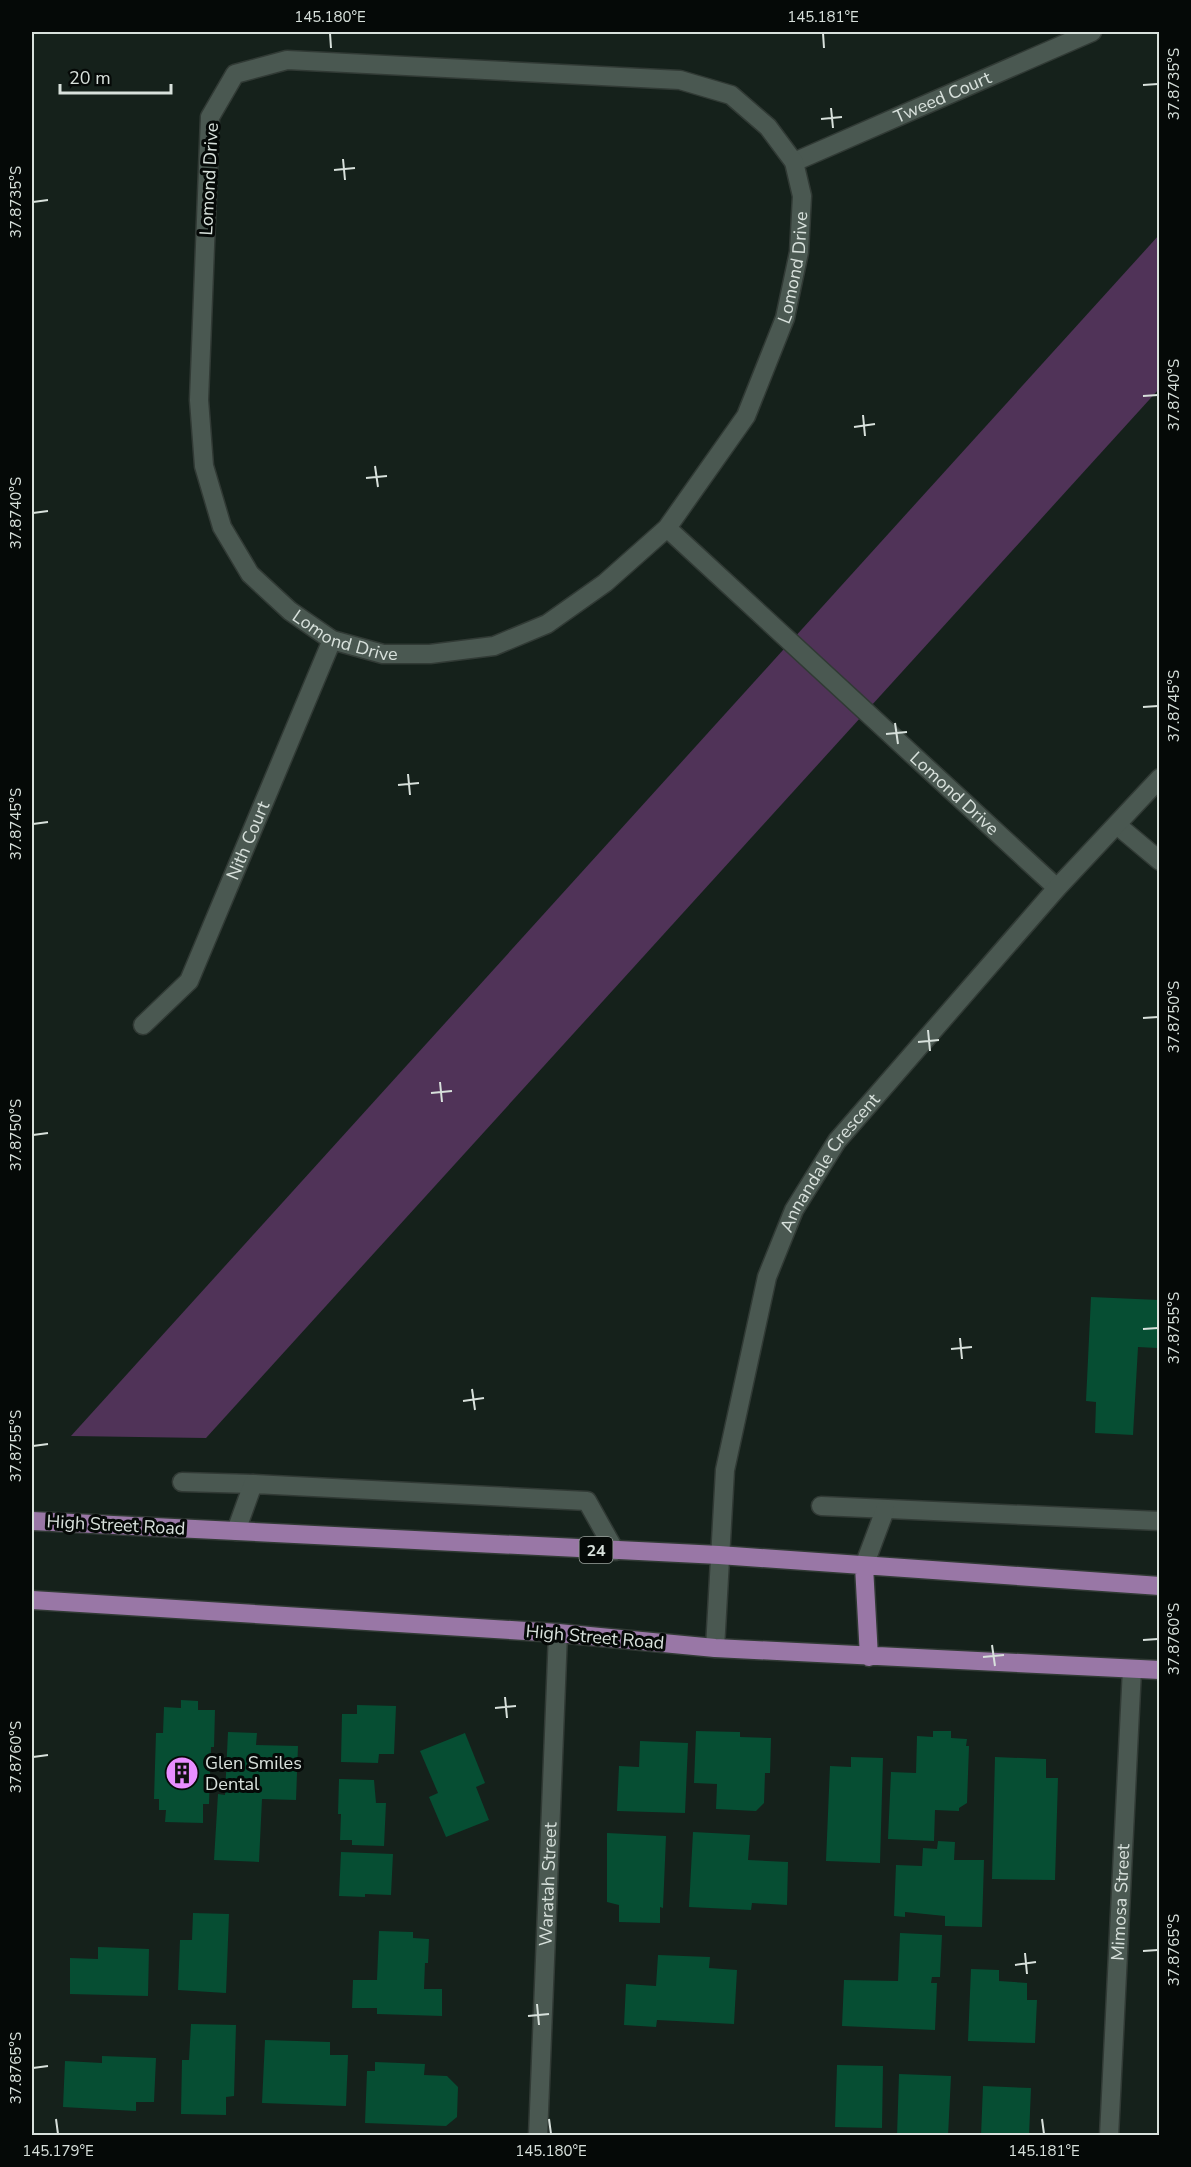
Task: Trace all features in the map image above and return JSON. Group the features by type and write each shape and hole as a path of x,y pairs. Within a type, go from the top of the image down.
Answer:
{"main road":[{"name":"High Street Road","path":"32,1521 719,1555 1160,1586"},
{"path":"864,1566 869,1657"},
{"name":"High Street Road","path":"32,1600 558,1633 715,1648 1160,1670"}],"street":[{"name":"Tweed Court","path":"794,162 1092,32"},
{"name":"Lomond Drive","path":"287,60 681,80 731,95 768,127 794,162 802,196 799,252 785,318 746,416 667,528 605,583 547,624 494,646 430,654 383,654 332,640 290,611 250,574 222,527 204,466 199,400 210,117 235,74 287,60"},
{"name":"Lomond Drive","path":"667,528 1057,888"},
{"name":"Nith Court","path":"143,1025 189,981 332,640"},
{"name":"Annandale Crescent","path":"715,1648 725,1470 767,1277 794,1210 837,1141 1057,888 1160,778"},
{"path":"1117,825 1160,861"},
{"path":"183,1482 587,1502 615,1551"},
{"path":"236,1531 253,1484"},
{"path":"821,1506 1160,1521"},
{"path":"864,1566 885,1510"},
{"name":"Waratah Street","path":"538,2136 558,1633"},
{"name":"Mimosa Street","path":"1109,2136 1132,1669"}],"shaded area":[{"path":"1159,235 1159,389 206,1438 71,1436"}],"building":[{"path":"1091,1297 1159,1300 1157,1348 1138,1347 1133,1435 1095,1433 1096,1402 1086,1401"},
{"name":"Glen Smiles Dental","path":"181,1700 198,1701 198,1710 215,1710 209,1804 203,1804 203,1823 165,1822 166,1810 159,1810 159,1799 154,1799 156,1733 163,1733 164,1707 181,1708"},
{"path":"357,1705 396,1706 394,1754 379,1754 378,1763 341,1762 342,1714 357,1714"},
{"path":"696,1731 740,1732 740,1737 771,1738 770,1773 765,1773 764,1803 756,1811 716,1809 717,1784 694,1783"},
{"path":"933,1731 951,1731 951,1738 967,1739 966,1746 969,1746 967,1803 959,1808 959,1811 935,1810 934,1841 888,1839 891,1772 916,1773 917,1736 933,1737"},
{"path":"228,1732 257,1733 256,1745 298,1746 296,1800 262,1799 259,1862 214,1860 218,1794 225,1795"},
{"path":"465,1733 485,1783 476,1787 489,1820 446,1837 429,1797 438,1793 420,1751"},
{"path":"640,1741 688,1743 685,1813 617,1811 619,1766 639,1767"},
{"path":"851,1757 883,1758 880,1863 826,1861 830,1766 851,1767"},
{"path":"995,1757 1046,1759 1046,1778 1058,1778 1055,1880 992,1879"},
{"path":"339,1779 374,1780 376,1803 386,1803 384,1846 352,1845 352,1840 340,1840"},
{"path":"693,1832 750,1835 748,1860 788,1862 787,1905 752,1903 751,1910 689,1907"},
{"path":"607,1833 666,1836 663,1908 660,1907 660,1923 619,1922 619,1905 607,1902"},
{"path":"938,1841 955,1842 954,1860 984,1860 982,1927 945,1926 945,1916 905,1912 905,1917 894,1916 896,1865 922,1866 923,1848 937,1849"},
{"path":"341,1852 393,1854 391,1895 339,1896"},
{"path":"193,1913 229,1914 226,1993 178,1990 180,1940 192,1940"},
{"path":"379,1931 413,1932 413,1938 429,1939 424,1989 442,1989 442,2016 377,2014 377,2008 352,2008 353,1980 377,1980"},
{"path":"900,1933 942,1935 940,1977 932,1977 931,1983 937,1983 935,2030 842,2026 844,1980 898,1981"},
{"path":"98,1947 149,1949 148,1996 70,1994 70,1958 98,1959"},
{"path":"658,1955 710,1957 709,1968 737,1970 734,2024 657,2020 656,2027 624,2025 626,1984 656,1986"},
{"path":"971,1969 999,1970 999,1981 1027,1983 1027,2000 1037,2000 1035,2043 968,2041"},
{"path":"191,2024 236,2025 234,2096 226,2097 226,2115 181,2114 182,2060 189,2060"},
{"path":"265,2040 330,2042 330,2055 348,2055 346,2106 262,2103"},
{"path":"102,2056 156,2058 154,2102 136,2102 136,2111 63,2107 65,2061 102,2063"},
{"path":"375,2062 425,2064 424,2075 447,2076 458,2087 457,2117 446,2126 365,2123 367,2071 375,2071"},
{"path":"837,2065 883,2066 882,2128 835,2127"},
{"path":"899,2074 951,2076 948,2136 897,2136"},
{"path":"983,2086 1031,2088 1029,2136 981,2136"}],"place":[{"name":"Glen Smiles Dental","path":"182,1773"}]}
